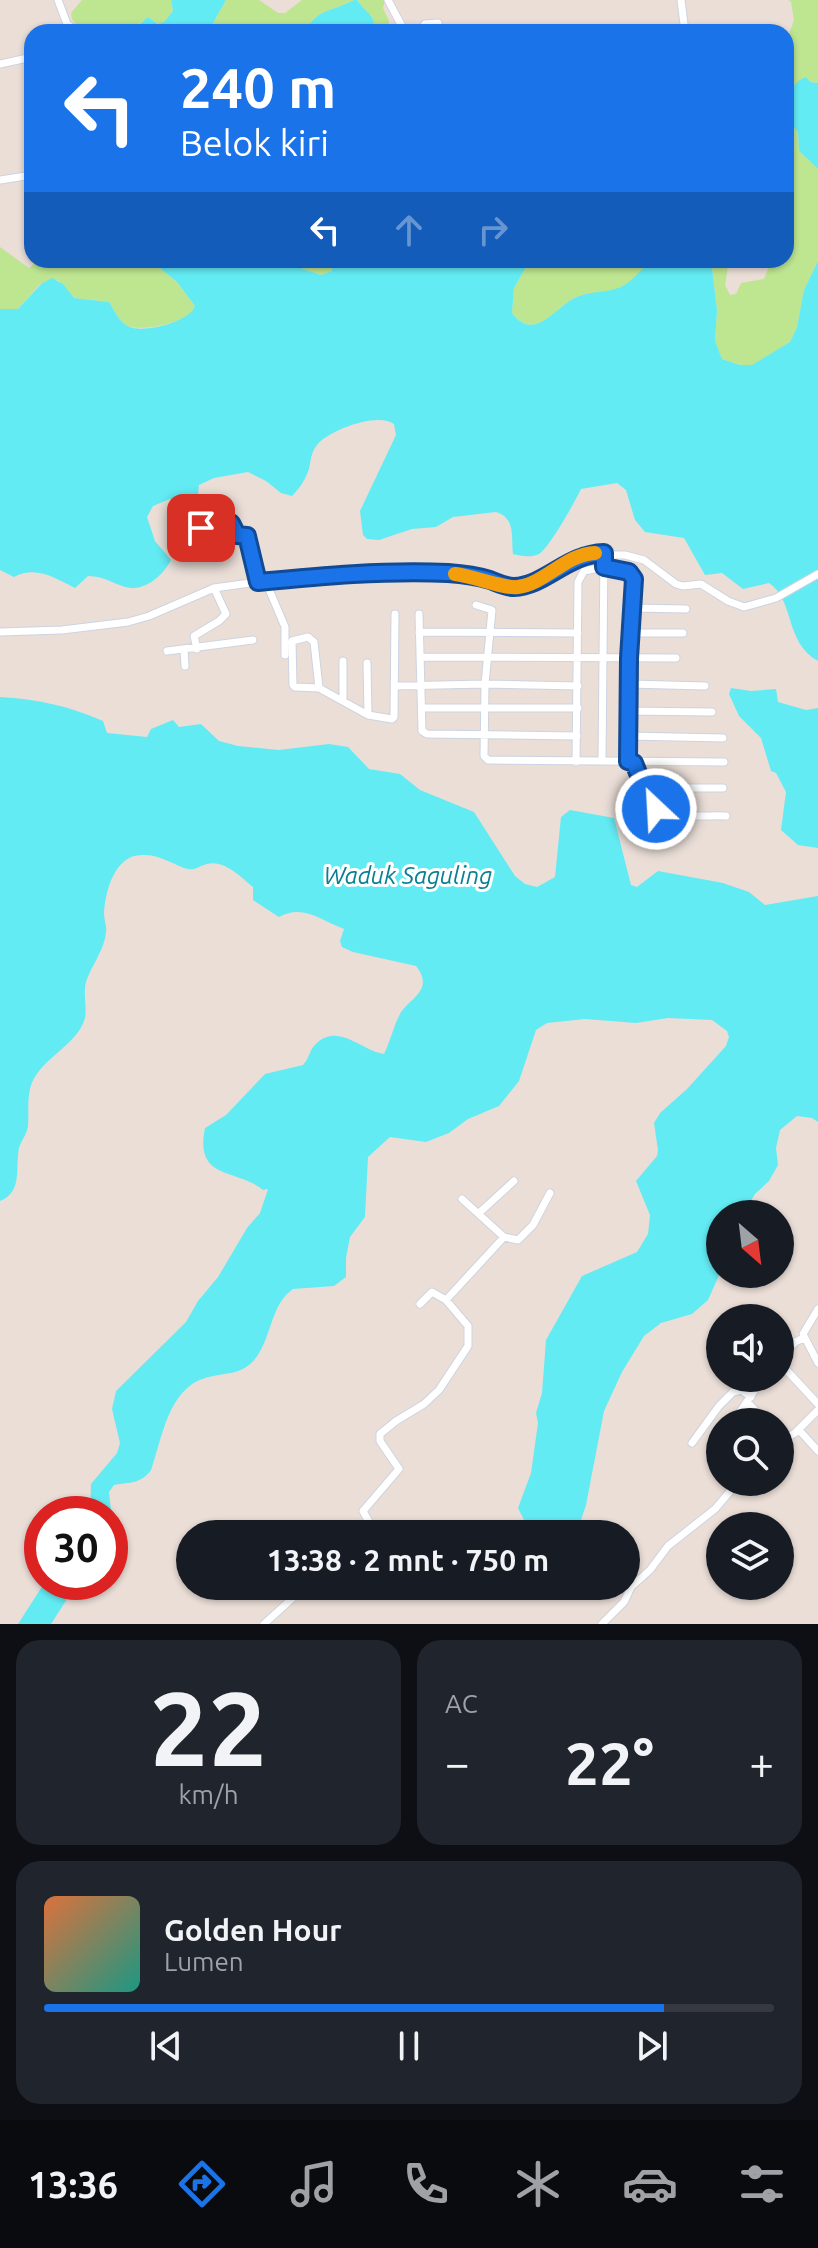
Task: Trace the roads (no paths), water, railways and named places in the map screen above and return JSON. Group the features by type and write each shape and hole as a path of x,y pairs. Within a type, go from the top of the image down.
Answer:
{"street":[{"path":"58,0 67,24"},
{"path":"388,0 401,24"},
{"path":"681,0 684,24"},
{"path":"0,64 24,59"},
{"path":"0,180 24,176"},
{"path":"198,538 201,528 217,520 231,523 237,535 247,536 262,582 285,627 285,655"},
{"path":"602,761 604,553"},
{"path":"0,632 71,629 128,622 214,588 262,582 378,573 445,573 515,587 534,582 566,562 588,554 604,553 644,560 683,586 701,584 744,607 779,596 818,574"},
{"path":"576,762 578,582 584,571 604,567 629,572 634,579 628,711 631,762 651,805 656,809 673,814 726,816"},
{"path":"197,649 194,636 226,614 214,588"},
{"path":"476,605 492,610 484,707 484,756 488,760 724,762"},
{"path":"632,608 686,609"},
{"path":"319,688 314,642 308,637 292,641 295,687 319,688 368,715 392,719 395,614"},
{"path":"419,614 422,731 427,734 577,736"},
{"path":"419,632 578,633"},
{"path":"630,633 683,633"},
{"path":"167,651 253,640"},
{"path":"184,650 185,666"},
{"path":"420,657 676,658"},
{"path":"343,661 343,701"},
{"path":"367,663 368,715"},
{"path":"630,684 705,686"},
{"path":"395,686 578,686"},
{"path":"422,708 578,708"},
{"path":"628,711 712,712"},
{"path":"628,736 723,738"},
{"path":"645,788 723,788"},
{"path":"479,1213 514,1181"},
{"path":"462,1199 504,1237 521,1239 533,1225 550,1193"},
{"path":"446,1300 504,1237"},
{"path":"368,1520 363,1511 399,1469 380,1441 380,1434 439,1390 468,1346 468,1326 446,1300 432,1292 420,1304"},
{"path":"818,1309 804,1329 804,1338 818,1363"},
{"path":"794,1343 804,1338"},
{"path":"794,1378 818,1407 794,1433"},
{"path":"692,1443 730,1394 741,1390 756,1408"},
{"path":"743,1408 753,1392"},
{"path":"799,1430 818,1451"},
{"path":"602,1624 624,1602 631,1587 650,1570 668,1546 715,1509 726,1496"},
{"path":"264,1624 291,1600"}],"water":[{"path":"171,0 226,0 212,24 158,24 164,22 173,11"},
{"path":"357,0 374,24 310,24 320,14"},
{"path":"148,17 158,24 140,24"},
{"path":"806,77 810,82 818,83 818,169 799,151 798,132 794,128 794,86"},
{"path":"818,261 818,661 800,643 777,590 769,583 743,589 722,573 705,575 684,538 645,532 635,520 626,490 617,483 581,489 555,534 536,555 513,554 510,523 496,512 453,517 436,527 412,529 379,540 367,539 363,535 360,511 396,435 394,424 387,421 354,424 323,439 312,453 306,477 292,496 281,493 248,472 214,478 199,485 194,508 170,499 153,506 147,517 155,541 171,560 160,575 143,586 131,588 88,576 75,588 45,574 30,572 14,577 0,570 0,309 18,309 41,284 52,278 63,284 74,298 109,302 120,320 130,327 155,327 185,317 195,306 177,282 160,268 302,268 321,275 332,271 332,268 525,268 514,288 512,313 529,325 546,320 579,296 620,287 644,268 712,268 717,310 715,341 722,359 752,365 790,342 797,327 804,290"},
{"path":"731,688 751,691 776,689 778,702 806,710 818,708 818,848 798,845 781,830 786,792 776,773 771,771 761,738 739,716 729,694"},
{"name":"Waduk Saguling","path":"0,697 78,711 103,721 107,733 147,737 151,729 173,720 179,727 201,724 219,741 238,746 279,750 329,744 348,747 369,769 400,774 420,790 474,812 515,876 525,884 537,887 555,877 561,817 570,810 614,818 631,885 637,887 658,871 723,883 749,892 765,905 818,896 818,1122 797,1116 780,1130 776,1148 778,1165 769,1181 751,1200 706,1200 706,1288 713,1288 708,1300 692,1314 661,1323 644,1336 622,1372 604,1411 581,1520 524,1520 518,1508 531,1473 546,1340 582,1276 637,1252 648,1234 650,1215 636,1181 657,1156 654,1123 660,1113 726,1046 727,1031 712,1020 668,1018 636,1023 585,1019 547,1023 536,1030 519,1081 499,1106 426,1142 390,1137 368,1157 365,1217 350,1237 346,1277 334,1286 293,1289 285,1296 255,1359 238,1371 205,1378 182,1393 168,1416 151,1470 139,1480 114,1485 109,1496 91,1496 91,1484 117,1453 120,1443 112,1409 116,1391 186,1322 260,1213 268,1189 263,1190 212,1165 203,1145 205,1128 226,1115 265,1074 303,1065 314,1045 325,1038 342,1037 384,1054 399,1016 422,988 421,975 416,966 342,947 340,941 344,929 319,918 296,912 279,917 253,900 253,887 220,864 188,869 149,855 126,860 109,885 104,914 105,938 86,982 85,1018 74,1037 40,1069 34,1079 29,1094 27,1129 19,1148 17,1179 12,1192 0,1201"},
{"path":"33,1600 66,1600 51,1624 18,1624"}]}
